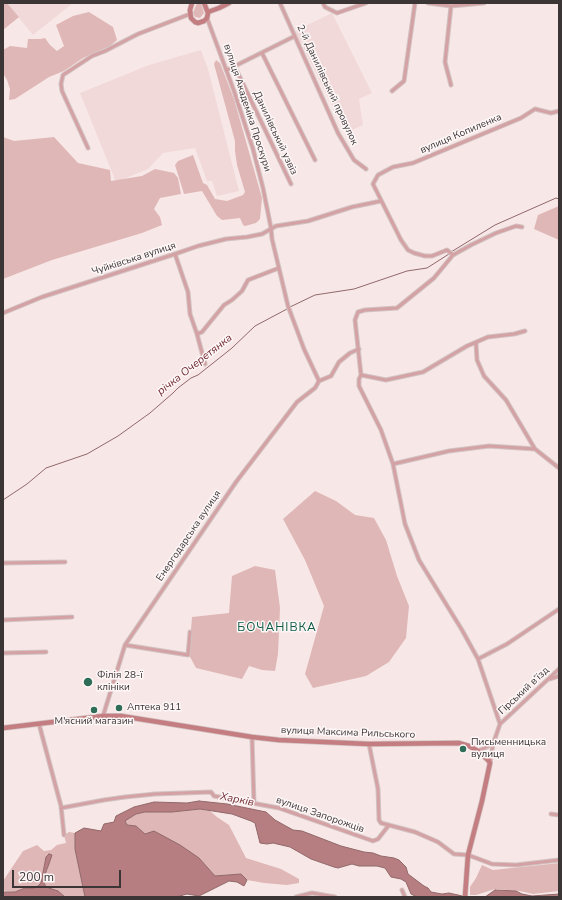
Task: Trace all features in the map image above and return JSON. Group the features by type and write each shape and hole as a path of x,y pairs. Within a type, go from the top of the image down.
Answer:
{"main road":[{"path":"192,3 190,18 195,22 201,22 208,18"},
{"name":"вулиця Академіка Проскури","path":"204,3 208,12 208,18"},
{"path":"208,12 230,3"},
{"name":"вулиця Максима Рильського","path":"3,728 103,716 121,716 252,737 324,743 458,743 478,751 490,763"},
{"path":"465,897 468,854 490,763"}],"street":[{"name":"2-й Данилівський провулок","path":"280,3 338,133 354,160 366,169"},
{"path":"323,3 325,7 337,13 366,3"},
{"path":"392,90 404,81 415,3"},
{"path":"428,3 451,6 484,3"},
{"path":"451,6 445,62 451,85"},
{"path":"88,148 62,91 61,84 64,75 92,56 138,34 190,14"},
{"name":"вулиця Академіка Проскури","path":"208,18 253,148 272,228"},
{"path":"227,70 294,36"},
{"path":"262,53 315,160"},
{"name":"Данилівський узвіз","path":"235,67 291,184"},
{"name":"вулиця Копиленка","path":"380,201 373,184 378,175 384,171 393,167 414,163 521,118 535,109 551,113 559,111"},
{"path":"319,381 304,349 288,306 272,239 272,228 308,221 352,207 380,201 385,206 401,240 408,250 425,256 432,256 447,250 454,255"},
{"path":"490,763 493,744 500,724 478,659 419,560 405,524 393,464 381,430 359,386 359,379 361,375 355,320 358,312 365,310 397,308 434,278 454,255 496,233 516,226 522,227"},
{"name":"Чуйківська вулиця","path":"3,313 42,297 198,246 226,238 247,237 262,234 272,228"},
{"path":"175,254 188,292 190,314 205,364"},
{"path":"197,334 202,332 224,305 242,291 248,280 279,268"},
{"path":"361,375 386,380 423,372 467,346 488,337 514,334 525,331"},
{"path":"476,343 477,360 484,376 506,400 535,449 559,468"},
{"name":"Енергодарська вулиця","path":"103,716 125,645 236,482 297,402 315,388 319,381 331,376 339,362 350,353 359,349"},
{"path":"393,464 449,451 482,447 535,449"},
{"path":"3,563 66,562"},
{"path":"478,659 508,644 559,609"},
{"path":"3,620 72,617"},
{"path":"125,645 188,655 190,632"},
{"path":"3,653 46,652"},
{"name":"Гірський в’їзд","path":"500,724 559,668"},
{"path":"548,679 559,676"},
{"path":"38,724 61,808 64,835"},
{"path":"252,737 254,802"},
{"path":"369,744 378,789 379,820 381,823 415,832 432,839 454,854 468,854 484,862 492,864 516,865 559,860"},
{"path":"478,751 493,744"},
{"name":"вулиця Запорожців","path":"61,808 125,797 211,792 214,796 254,802 280,808 373,841 378,840 389,825"},
{"path":"551,814 559,815"},
{"path":"402,890 405,897"},
{"path":"296,897 312,893 335,897"}],"shaded area":[{"path":"3,3 7,3 19,17 3,30"},
{"path":"7,3 73,3 33,35"},
{"path":"197,3 201,3 204,13 200,18 195,17 193,13"},
{"path":"89,12 113,27 117,40 110,46 83,58 64,71 49,77 15,99 9,100 10,89 3,73 3,50 10,46 27,48 28,39 45,38 57,51 64,46 56,25 73,16"},
{"path":"332,13 372,93 359,99 363,125 346,133 295,31"},
{"path":"201,50 208,69 239,191 217,196 212,181 207,181 195,148 163,153 148,169 116,182 80,93 149,65"},
{"path":"216,60 220,63 234,99 262,198 260,219 256,223 245,226 240,218 222,220 217,216 202,191 184,194 175,165 178,161 193,155 203,183 207,185 215,199 227,201 243,195 245,192 237,165 235,141 214,64"},
{"path":"3,137 14,141 54,137 78,163 110,170 111,181 142,176 155,169 174,173 178,178 181,194 160,198 154,209 160,217 162,225 142,233 52,260 3,279"},
{"path":"559,206 559,240 534,229 538,215"},
{"path":"315,491 336,501 355,515 374,518 386,540 397,576 409,606 406,638 389,662 366,676 313,688 305,674 324,606 305,560 283,519"},
{"path":"255,566 275,570 280,608 278,654 275,671 262,670 249,666 242,679 196,668 189,655 192,617 229,613 232,576"},
{"path":"199,801 227,804 266,812 275,820 293,830 302,831 341,846 399,860 406,867 408,874 428,888 431,892 442,894 449,893 467,897 417,897 411,894 406,882 401,879 391,877 385,868 352,864 338,868 334,867 311,859 290,847 273,843 260,843 255,823 251,821 232,814 200,809 172,812 145,812 136,814 125,821 127,825 136,826 145,834 154,831 180,845 199,858 215,876 241,874 247,880 244,886 237,882 229,881 199,896 187,894 176,897 85,897 75,849 75,833 84,828 101,831 104,824 114,822 116,816 134,807 154,802 187,803"},
{"path":"200,809 210,811 229,825 246,858 281,869 299,879 299,883 287,885 264,883 247,880 241,874 215,876 199,858 154,831 145,834 136,826 127,825 125,821 136,814 145,812 172,812"},
{"path":"69,832 75,833 75,849 85,897 65,897 58,891 46,887 44,883 45,875 48,869 46,857 41,883 38,886 34,888 25,888 15,892 5,891 3,888 3,881 23,851 37,845 44,851 51,850 57,845 66,843 64,835"},
{"path":"49,854 52,855 45,875 44,883 46,887 58,891 65,897 3,897 3,892 15,892 25,888 34,888 38,886 41,883 46,857"},
{"path":"559,863 559,891 533,894 520,891 495,889 476,895 470,895 470,887 482,865 493,870"},
{"path":"495,890 516,891 532,896 559,894 559,897 485,897"}],"waterway":[{"name":"річка Очеретянка","path":"451,252 495,225 556,198 559,199"},
{"name":"річка Очеретянка","path":"290,307 315,295 354,289 407,271 427,268 449,254"},
{"name":"річка Очеретянка","path":"3,500 27,484 46,468 87,454 118,436 150,413 178,388 191,378 198,375 232,348 255,326 287,309"}],"place":[{"name":"Філія 28-ї клініки","path":"88,682"},
{"name":"Аптека 911","path":"119,708"},
{"name":"М'ясний магазин","path":"94,710"},
{"name":"Письменницька вулиця","path":"463,749"}],"district":[{"name":"БОЧАНІВКА","path":"277,628"}],"water label":[{"name":"Харків","path":"237,800"}]}
